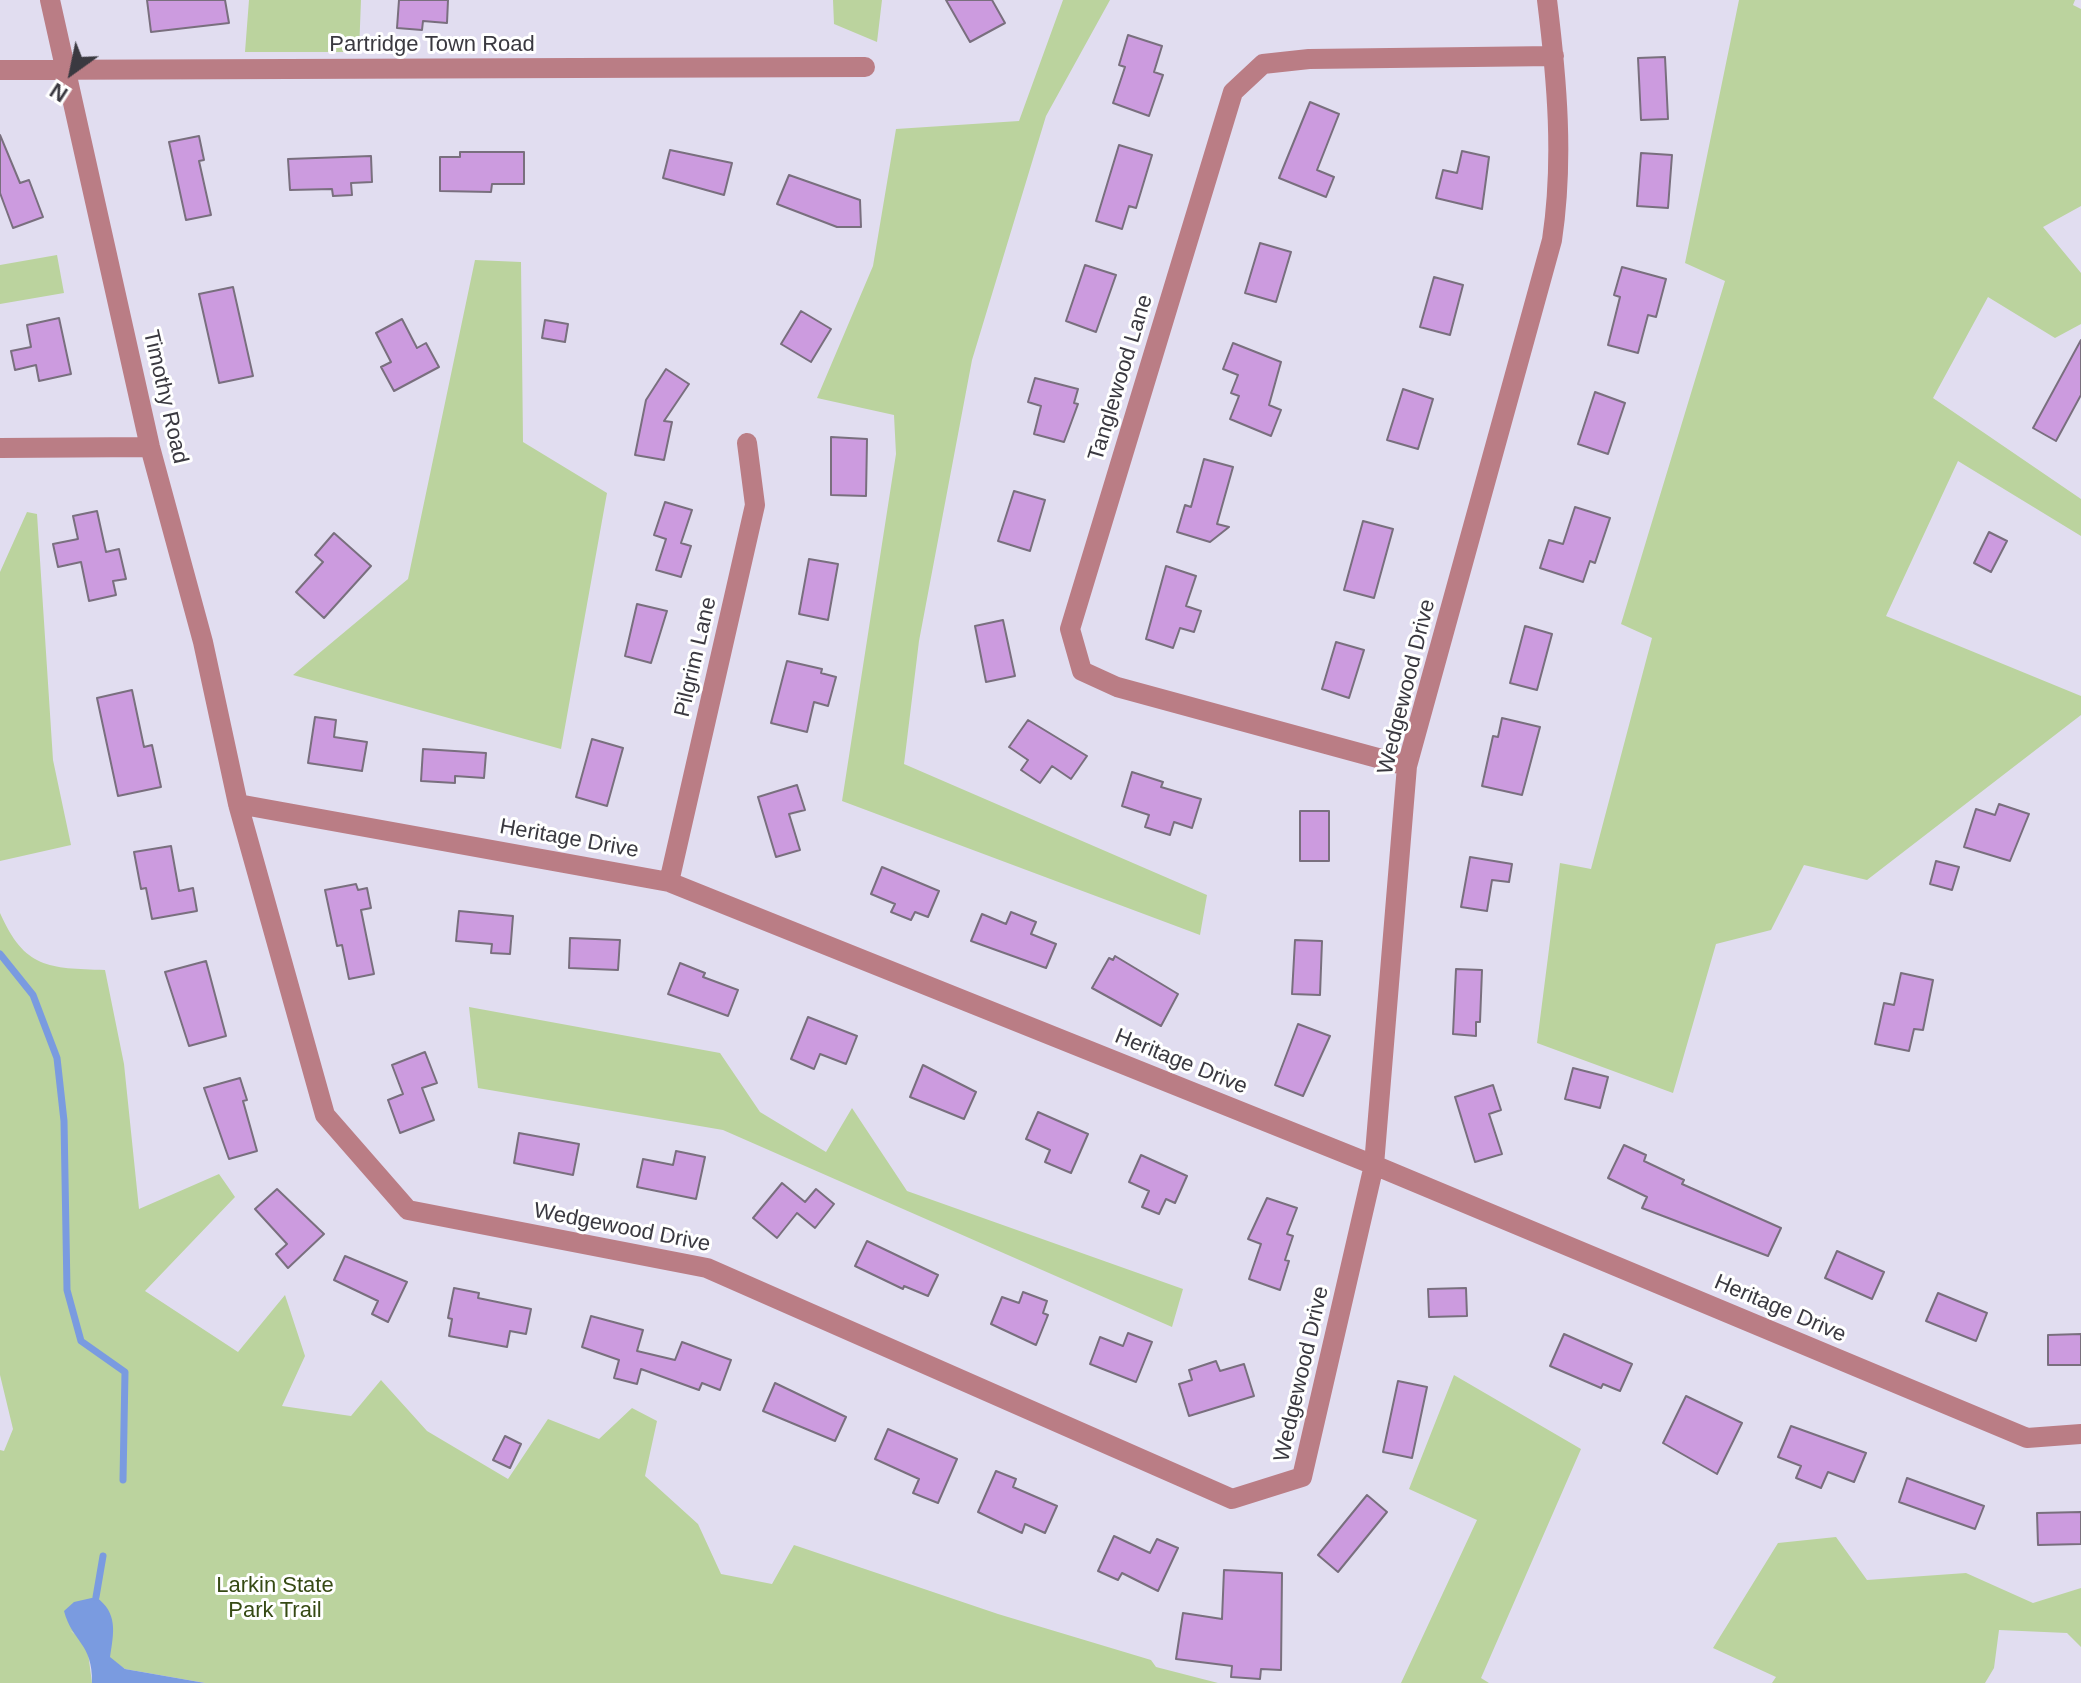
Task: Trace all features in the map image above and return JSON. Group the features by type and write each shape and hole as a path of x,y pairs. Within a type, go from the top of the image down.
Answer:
{"street":[{"name":"Timothy Road","path":"50,0 150,447 203,642 238,804"},
{"name":"Wedgewood Drive","path":"238,804 325,1115 408,1210 707,1268 1232,1499 1302,1477 1374,1165 1407,766 1552,240 1560,183 1554,56 1547,0"},
{"name":"Tanglewood Lane","path":"1407,766 1117,687 1082,671 1070,629 1233,92 1263,64 1278,62 1554,56"},
{"name":"Partridge Town Road","path":"0,70 865,67"},
{"name":"Pilgrim Lane","path":"669,882 755,505 747,443"},
{"path":"0,448 150,447"},
{"name":"Heritage Drive","path":"238,804 669,882 1374,1165 2027,1438 2081,1434"}],"green space":[{"path":"249,0 361,0 359,52 245,52"},
{"path":"833,0 882,0 877,42 834,24"},
{"path":"1063,0 1110,0 1046,116 972,360 919,641 904,764 1207,895 1200,935 842,801 896,454 894,415 817,398 873,266 896,129 1019,121"},
{"path":"1739,0 2075,0 2073,5 2081,9 2081,206 2043,227 2081,273 2081,324 2055,338 1988,297 1933,398 2081,499 2081,536 1958,461 1886,616 2081,696 2081,715 1867,880 1804,865 1771,930 1716,944 1673,1093 1537,1043 1560,863 1591,869 1652,638 1621,624 1725,281 1685,263"},
{"path":"57,255 64,293 0,304 0,265"},
{"path":"475,260 521,262 523,442 607,493 561,749 293,675 408,579"},
{"path":"27,512 37,514 53,760 71,845 0,861 0,572"},
{"name":"Larkin State Park Trail","path":"0,913 19,945 40,962 68,968 105,970 124,1064 139,1209 219,1174 235,1197 145,1291 238,1352 285,1295 305,1356 282,1406 351,1416 381,1380 427,1431 508,1479 548,1419 599,1439 632,1408 657,1421 645,1476 698,1524 721,1574 772,1584 794,1545 998,1614 1151,1660 1156,1667 1218,1683 205,1683 125,1669 70,1630 87,1645 92,1683 0,1683 0,1450 4,1451 13,1429 0,1375"},
{"path":"469,1007 720,1053 760,1112 826,1152 852,1108 907,1191 1183,1289 1172,1327 723,1130 478,1088"},
{"path":"1454,1375 1581,1449 1481,1678 1489,1683 1401,1683 1477,1520 1409,1489"},
{"path":"1836,1537 1867,1580 1966,1573 2033,1603 2081,1588 2081,1647 2067,1633 1999,1630 1994,1668 1985,1683 1772,1683 1776,1677 1713,1648 1778,1543"}],"water":[{"path":"96,1597 108,1610 113,1624 110,1657 125,1669 205,1683 92,1683 86,1651 64,1611 74,1602"}],"building":[{"path":"147,0 225,0 229,23 151,32"},
{"path":"399,0 448,0 447,23 423,21 422,30 397,28"},
{"path":"946,0 992,0 1005,23 970,42"},
{"path":"1128,35 1162,46 1154,72 1163,75 1149,116 1113,103 1125,67 1119,65"},
{"path":"1665,57 1668,119 1641,120 1638,58"},
{"path":"1310,102 1339,114 1317,170 1334,177 1326,197 1279,178"},
{"path":"0,135 20,183 29,180 43,217 13,228 0,193"},
{"path":"199,136 204,160 199,161 211,215 186,220 169,142"},
{"path":"1119,145 1152,155 1136,208 1129,206 1122,229 1096,221"},
{"path":"670,150 732,163 724,195 663,178"},
{"path":"1462,151 1489,157 1482,209 1436,198 1443,170 1457,173"},
{"path":"460,152 524,152 524,184 492,184 491,192 440,191 440,157 460,157"},
{"path":"1641,153 1672,155 1668,208 1637,206"},
{"path":"371,156 372,182 351,183 352,195 333,196 332,189 290,190 288,159"},
{"path":"789,175 860,200 861,227 837,227 777,204"},
{"path":"1260,243 1291,252 1276,302 1245,293"},
{"path":"1085,265 1116,275 1096,332 1066,321"},
{"path":"1622,267 1666,279 1656,317 1648,315 1638,353 1608,345 1620,297 1614,295"},
{"path":"1434,277 1463,285 1450,335 1420,327"},
{"path":"233,287 253,376 219,383 199,294"},
{"path":"801,311 831,329 811,362 781,344"},
{"path":"59,318 71,374 39,381 36,365 15,370 11,351 31,347 27,325"},
{"path":"402,319 417,348 426,343 439,367 394,391 381,367 391,362 376,333"},
{"path":"545,320 568,324 565,342 542,338"},
{"path":"2081,340 2081,395 2056,441 2033,428"},
{"path":"1233,343 1281,362 1269,405 1281,410 1271,436 1230,419 1239,396 1231,393 1238,375 1223,369"},
{"path":"666,369 689,384 664,421 672,422 664,460 635,455 646,400"},
{"path":"1035,378 1078,389 1074,403 1078,404 1064,442 1034,434 1041,406 1028,402"},
{"path":"1403,389 1433,399 1418,449 1387,440"},
{"path":"1595,392 1625,403 1608,454 1578,444"},
{"path":"831,437 867,439 866,496 831,495"},
{"path":"1204,459 1233,467 1217,524 1229,527 1210,542 1177,532 1185,505 1191,507"},
{"path":"1014,491 1045,500 1030,551 998,541"},
{"path":"665,502 692,510 681,543 691,546 681,577 656,570 666,539 654,535"},
{"path":"1575,507 1610,518 1595,563 1590,561 1583,582 1540,568 1549,540 1563,544"},
{"path":"97,511 106,552 119,549 126,579 113,581 116,595 89,601 81,562 58,567 53,544 78,539 73,516"},
{"path":"1363,521 1393,529 1374,598 1344,590"},
{"path":"1989,532 2007,541 1991,572 1974,563"},
{"path":"334,533 371,566 324,618 296,592 323,562 315,555"},
{"path":"809,559 838,564 828,620 799,614"},
{"path":"1166,566 1196,576 1186,606 1201,611 1194,632 1180,628 1173,648 1146,639"},
{"path":"637,604 667,611 651,663 625,656"},
{"path":"1003,620 1015,676 986,682 975,626"},
{"path":"1525,626 1552,634 1537,690 1510,683"},
{"path":"1336,642 1364,650 1349,698 1322,689"},
{"path":"787,661 822,669 821,673 836,677 828,706 814,702 807,732 771,723"},
{"path":"132,690 144,747 152,745 161,787 118,796 97,698"},
{"path":"315,717 336,720 334,737 367,742 362,771 308,763"},
{"path":"1502,718 1540,727 1522,795 1482,786 1493,736 1498,737"},
{"path":"1028,720 1087,756 1071,779 1052,766 1040,783 1021,770 1028,760 1009,747"},
{"path":"592,739 623,748 607,806 576,797"},
{"path":"423,749 486,753 484,778 455,776 455,783 421,781"},
{"path":"1132,772 1163,782 1161,787 1201,799 1192,828 1174,822 1170,835 1145,827 1149,815 1122,806"},
{"path":"797,785 805,810 789,814 800,850 776,857 758,797"},
{"path":"1999,804 2029,814 2010,861 1964,847 1976,809 1995,815"},
{"path":"1300,811 1329,811 1329,861 1300,861"},
{"path":"171,846 179,891 193,888 197,911 152,919 146,888 141,889 134,852"},
{"path":"1470,857 1512,864 1509,882 1492,880 1487,911 1461,907"},
{"path":"1936,861 1959,867 1952,890 1930,884"},
{"path":"882,867 939,891 928,917 915,912 911,920 891,912 895,904 871,894"},
{"path":"356,884 358,890 367,888 371,908 361,910 374,974 349,979 342,945 337,946 325,890"},
{"path":"459,911 513,916 510,954 491,953 492,944 456,941"},
{"path":"1011,912 1036,922 1031,934 1056,944 1046,968 971,941 982,914 1006,924"},
{"path":"570,938 620,940 618,970 569,968"},
{"path":"1295,940 1322,941 1320,995 1292,994"},
{"path":"1115,956 1178,994 1161,1026 1092,988 1109,958 1113,960"},
{"path":"206,961 226,1036 189,1046 165,972"},
{"path":"680,963 705,973 703,977 738,990 728,1016 668,994"},
{"path":"1456,969 1482,970 1480,1022 1476,1022 1476,1036 1453,1034"},
{"path":"1901,973 1933,980 1923,1030 1914,1029 1909,1051 1875,1044 1884,1003 1894,1005"},
{"path":"808,1017 857,1036 846,1064 820,1054 814,1069 791,1059"},
{"path":"1298,1024 1330,1036 1303,1096 1275,1085"},
{"path":"425,1052 437,1083 422,1088 434,1120 400,1133 388,1100 403,1094 392,1065"},
{"path":"923,1065 976,1092 964,1119 910,1097"},
{"path":"1573,1068 1608,1077 1600,1108 1565,1099"},
{"path":"240,1078 257,1151 229,1159 204,1088"},
{"path":"1493,1085 1501,1110 1489,1114 1502,1154 1475,1162 1455,1097"},
{"path":"1038,1112 1088,1134 1071,1173 1045,1162 1050,1150 1026,1139"},
{"path":"519,1133 579,1144 573,1175 514,1163"},
{"path":"1624,1145 1646,1155 1644,1161 1684,1180 1682,1184 1781,1228 1768,1256 1642,1208 1647,1197 1608,1178"},
{"path":"676,1151 705,1157 696,1199 637,1187 643,1159 673,1165"},
{"path":"1141,1155 1187,1176 1175,1203 1166,1199 1159,1214 1142,1207 1149,1191 1129,1182"},
{"path":"782,1183 805,1202 816,1189 834,1204 815,1228 797,1213 777,1238 753,1218"},
{"path":"277,1189 324,1234 288,1268 276,1254 287,1244 255,1209"},
{"path":"1267,1198 1297,1208 1287,1234 1293,1236 1280,1290 1249,1279 1261,1244 1248,1239"},
{"path":"867,1241 938,1275 928,1296 904,1286 903,1289 855,1266"},
{"path":"1837,1251 1884,1272 1872,1299 1825,1278"},
{"path":"345,1256 407,1282 388,1322 372,1314 378,1301 334,1280"},
{"path":"454,1288 479,1293 478,1298 531,1309 526,1334 510,1331 507,1347 449,1336 452,1319 448,1318"},
{"path":"1466,1288 1467,1316 1429,1317 1428,1289"},
{"path":"1023,1292 1047,1301 1043,1313 1048,1315 1036,1345 991,1324 1002,1297 1019,1303"},
{"path":"1938,1293 1987,1313 1976,1341 1926,1321"},
{"path":"591,1316 643,1330 637,1351 675,1360 682,1342 731,1360 720,1390 702,1383 699,1390 641,1369 637,1384 614,1378 619,1360 582,1347"},
{"path":"1128,1333 1152,1342 1136,1382 1090,1364 1100,1337 1123,1346"},
{"path":"1564,1334 1632,1364 1620,1391 1603,1384 1601,1388 1550,1366"},
{"path":"2081,1334 2081,1365 2048,1365 2048,1335"},
{"path":"1216,1361 1220,1371 1244,1364 1254,1396 1189,1416 1179,1384 1192,1380 1189,1370"},
{"path":"1398,1381 1427,1387 1412,1458 1383,1452"},
{"path":"775,1383 846,1417 835,1441 763,1411"},
{"path":"1686,1396 1742,1423 1717,1474 1663,1443"},
{"path":"1791,1426 1866,1453 1854,1482 1828,1472 1821,1488 1796,1478 1801,1466 1778,1457"},
{"path":"888,1429 957,1459 938,1503 913,1493 919,1479 875,1459"},
{"path":"505,1436 521,1444 510,1468 493,1460"},
{"path":"996,1471 1016,1479 1013,1487 1057,1506 1045,1533 1025,1524 1022,1533 978,1512"},
{"path":"1907,1478 1984,1506 1975,1529 1899,1502"},
{"path":"1367,1495 1387,1512 1338,1572 1318,1555"},
{"path":"2081,1512 2081,1544 2038,1545 2037,1513"},
{"path":"1114,1536 1150,1553 1157,1539 1178,1548 1158,1591 1122,1573 1118,1580 1098,1571"},
{"path":"1224,1570 1282,1573 1281,1670 1261,1669 1260,1679 1231,1677 1232,1666 1176,1659 1183,1613 1222,1619"}],"waterway":[{"path":"0,954 33,995 57,1058 64,1121 67,1290 81,1341 125,1372 123,1480"},
{"path":"96,1597 103,1556"}]}
